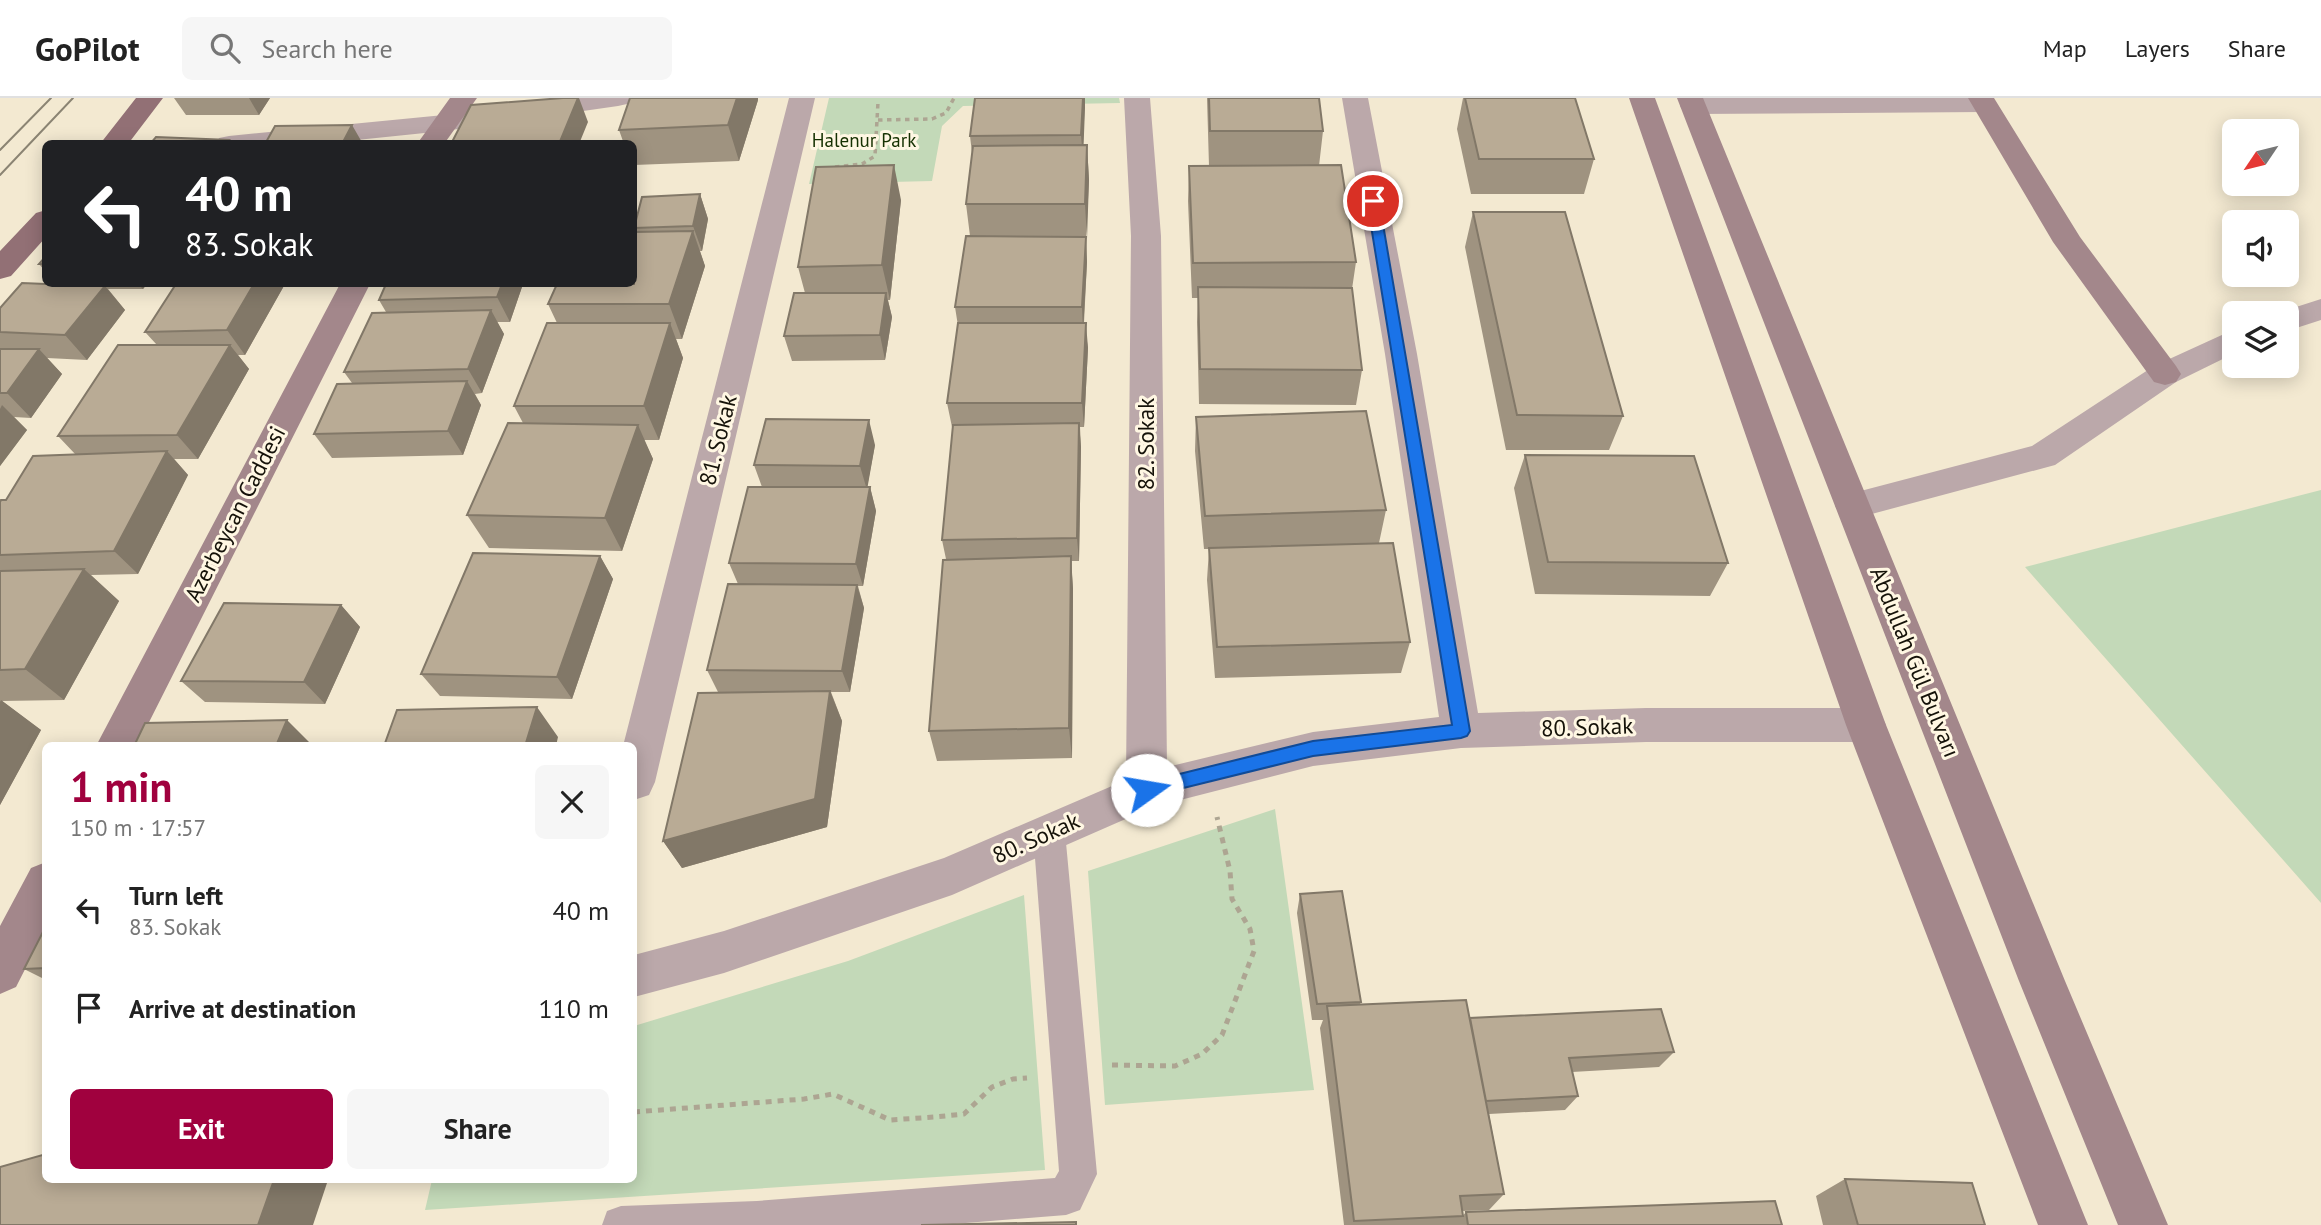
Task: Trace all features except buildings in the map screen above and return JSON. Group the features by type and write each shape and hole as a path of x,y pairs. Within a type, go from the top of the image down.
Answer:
{"main road":[{"path":"116,140 150,98"},
{"path":"437,133 464,98"},
{"path":"1642,98 1866,725 2063,1225"},
{"path":"1982,101 2068,242 2165,374"},
{"name":"Abdullah Gül Bulvarı","path":"1692,102 2042,981 2143,1225"},
{"path":"0,270 42,223"},
{"name":"Azerbeycan Caddesi","path":"118,742 353,287"},
{"path":"0,972 42,890"}],"street":[{"path":"305,140 437,133 618,98"},
{"name":"81. Sokak","path":"637,770 802,98"},
{"name":"82. Sokak","path":"1138,98 1146,236 1147,790"},
{"path":"1355,98 1401,354 1461,731"},
{"path":"1692,102 1982,101"},
{"path":"2299,317 2321,309"},
{"path":"1853,506 2043,456 2165,374 2222,346"},
{"name":"80. Sokak","path":"637,975 724,952 952,875 1147,790 1313,749 1461,731 1646,724 1866,725"}],"lane":[{"path":"621,1225 757,1220 1066,1196 1078,1174 1049,832"}],"path":[{"path":"878,120 932,119 946,113 954,98"},
{"path":"785,169 862,164 875,156 878,102"}],"green space":[{"name":"Halenur Park","path":"829,98 1119,98 1120,103 963,106 942,126 932,181 809,184"},
{"path":"2321,490 2321,903 2025,567"},
{"path":"1275,809 1314,1090 1105,1105 1088,871"},
{"path":"1024,895 1045,1170 425,1210 431,1183 637,1183 637,1025 848,961"}],"tram line":[{"path":"0,150 51,98"},
{"path":"0,175 73,98"}],"route":[{"path":"1147,790 1313,749 1461,731 1401,354 1373,201"}]}
